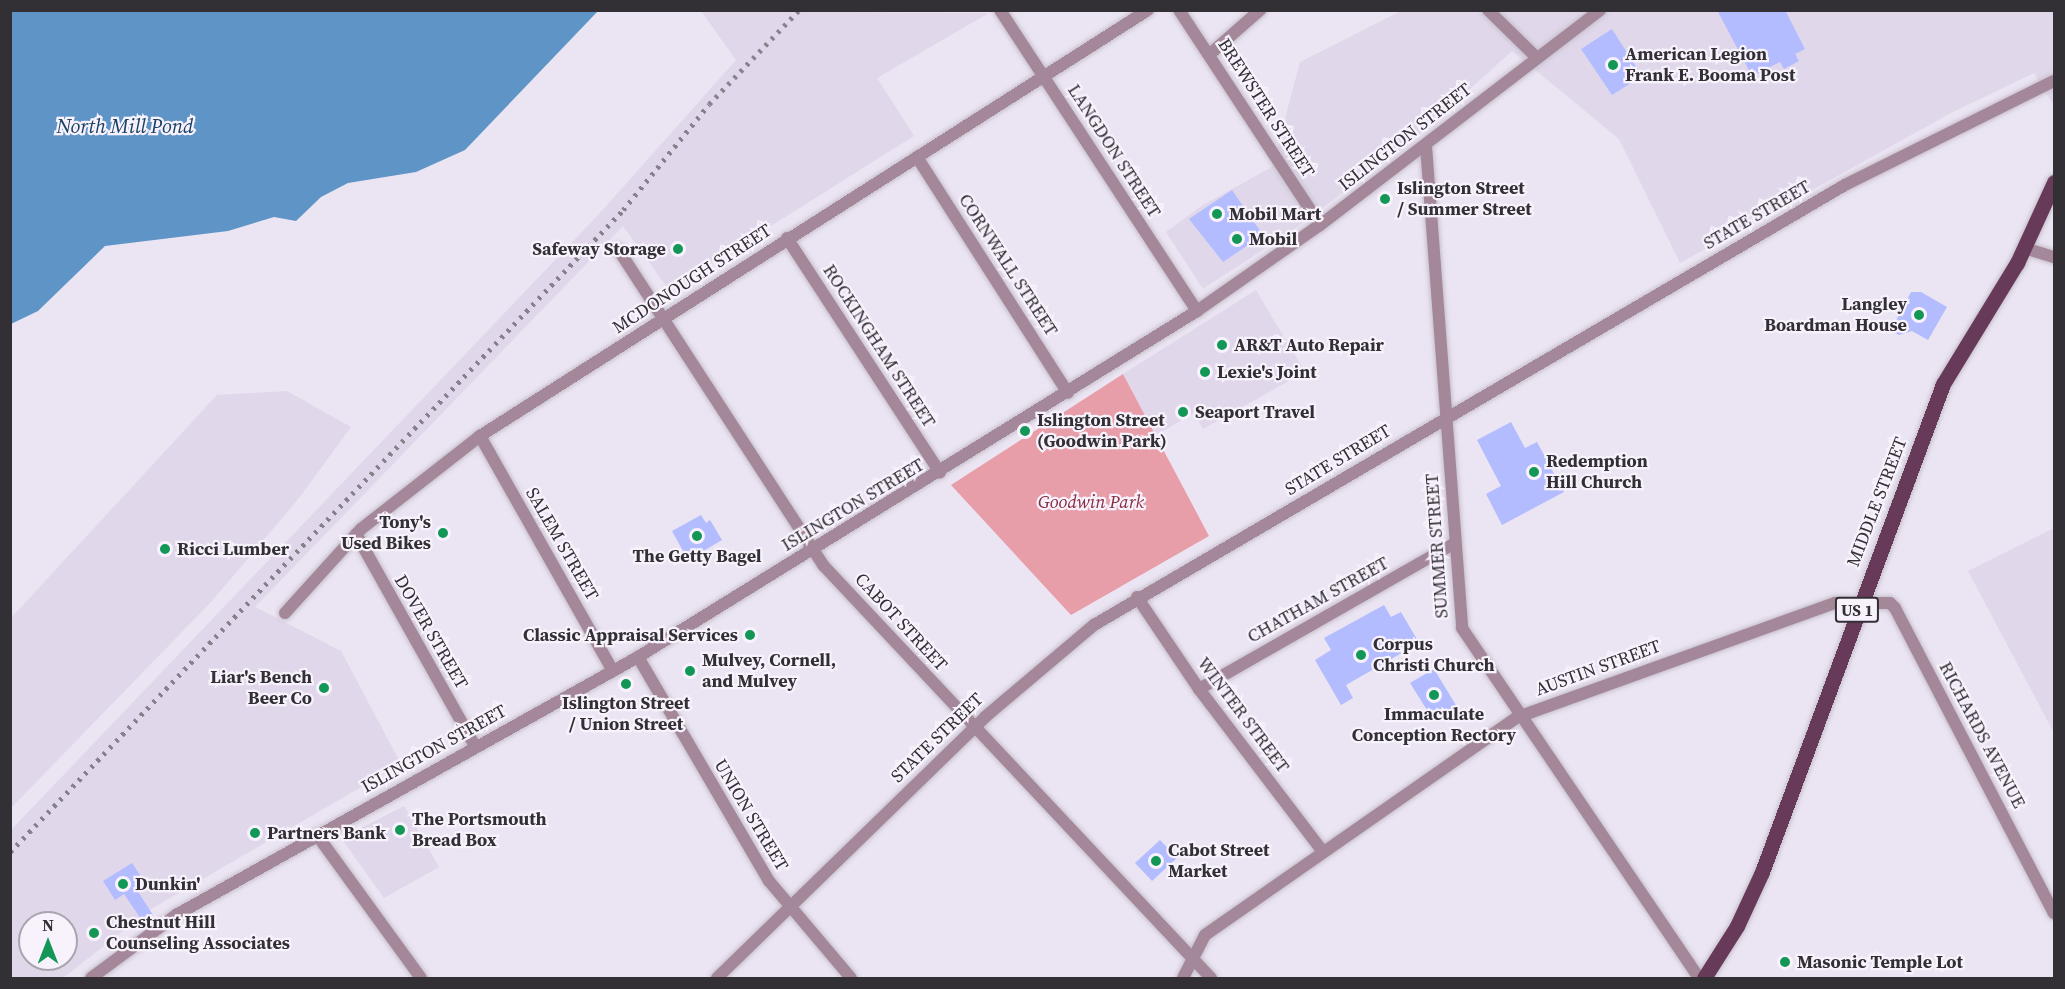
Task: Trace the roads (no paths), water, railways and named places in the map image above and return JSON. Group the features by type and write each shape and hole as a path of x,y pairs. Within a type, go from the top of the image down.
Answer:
{"main road":[{"name":"MIDDLE STREET","path":"1704,978 1755,888 1943,384 2051,203 2055,182"}],"street":[{"name":"LANGDON STREET","path":"1000,10 1197,311"},
{"name":"MCDONOUGH STREET","path":"285,613 356,534 480,436 787,238 1044,78 1148,10"},
{"name":"BREWSTER STREET","path":"1179,10 1320,225"},
{"path":"1210,54 1260,10"},
{"path":"1488,10 1536,57"},
{"name":"ISLINGTON STREET","path":"91,978 176,915 638,657 940,473 1197,311 1320,225 1426,146 1536,57 1600,10"},
{"name":"STATE STREET","path":"717,978 787,907 974,728 1068,642 1137,597 1845,184 2055,81"},
{"name":"SUMMER STREET","path":"1426,146 1462,628 1518,717 1699,978"},
{"name":"CORNWALL STREET","path":"917,157 1068,393"},
{"name":"ROCKINGHAM STREET","path":"787,238 940,473"},
{"path":"2024,248 2055,257"},
{"name":"CABOT STREET","path":"618,249 812,551 974,728 1210,978"},
{"name":"SALEM STREET","path":"480,436 613,670"},
{"name":"DOVER STREET","path":"356,534 475,746"},
{"name":"CHATHAM STREET","path":"1199,689 1455,543"},
{"name":"WINTER STREET","path":"1137,597 1199,689 1323,852"},
{"name":"AUSTIN STREET","path":"1183,978 1205,935 1518,717 1835,603 1860,603"},
{"name":"RICHARDS AVENUE","path":"1860,603 1890,603 1895,608 2055,912"},
{"name":"UNION STREET","path":"638,657 787,907 851,978"},
{"path":"317,835 421,978"}],"water":[{"name":"North Mill Pond","path":"11,10 598,11 465,150 416,172 348,183 321,197 296,221 274,217 228,231 105,246 38,311 11,324"}],"railway":[{"path":"10,852 623,210 709,104 799,10"}],"place":[{"name":"American Legion Frank E. Booma Post","path":"1613,65"},
{"name":"Islington Street / Summer Street","path":"1385,199"},
{"name":"Mobil Mart","path":"1217,214"},
{"name":"Mobil","path":"1237,239"},
{"name":"Safeway Storage","path":"678,249"},
{"name":"Langley Boardman House","path":"1919,315"},
{"name":"AR&T Auto Repair","path":"1222,345"},
{"name":"Lexie's Joint","path":"1205,372"},
{"name":"Seaport Travel","path":"1183,412"},
{"name":"Islington Street (Goodwin Park)","path":"1025,431"},
{"name":"Redemption Hill Church","path":"1534,472"},
{"name":"Tony's Used Bikes","path":"443,533"},
{"name":"The Getty Bagel","path":"697,536"},
{"name":"Ricci Lumber","path":"165,549"},
{"name":"Classic Appraisal Services","path":"750,635"},
{"name":"Corpus Christi Church","path":"1361,655"},
{"name":"Mulvey, Cornell, and Mulvey","path":"690,671"},
{"name":"Islington Street / Union Street","path":"626,684"},
{"name":"Liar's Bench Beer Co","path":"324,688"},
{"name":"Immaculate Conception Rectory","path":"1434,695"},
{"name":"The Portsmouth Bread Box","path":"400,830"},
{"name":"Partners Bank","path":"255,833"},
{"name":"Cabot Street Market","path":"1156,861"},
{"name":"Dunkin'","path":"123,884"},
{"name":"Chestnut Hill Counseling Associates","path":"94,933"},
{"name":"Masonic Temple Lot","path":"1785,962"}],"park label":[{"name":"Goodwin Park","path":"1091,502"}]}
